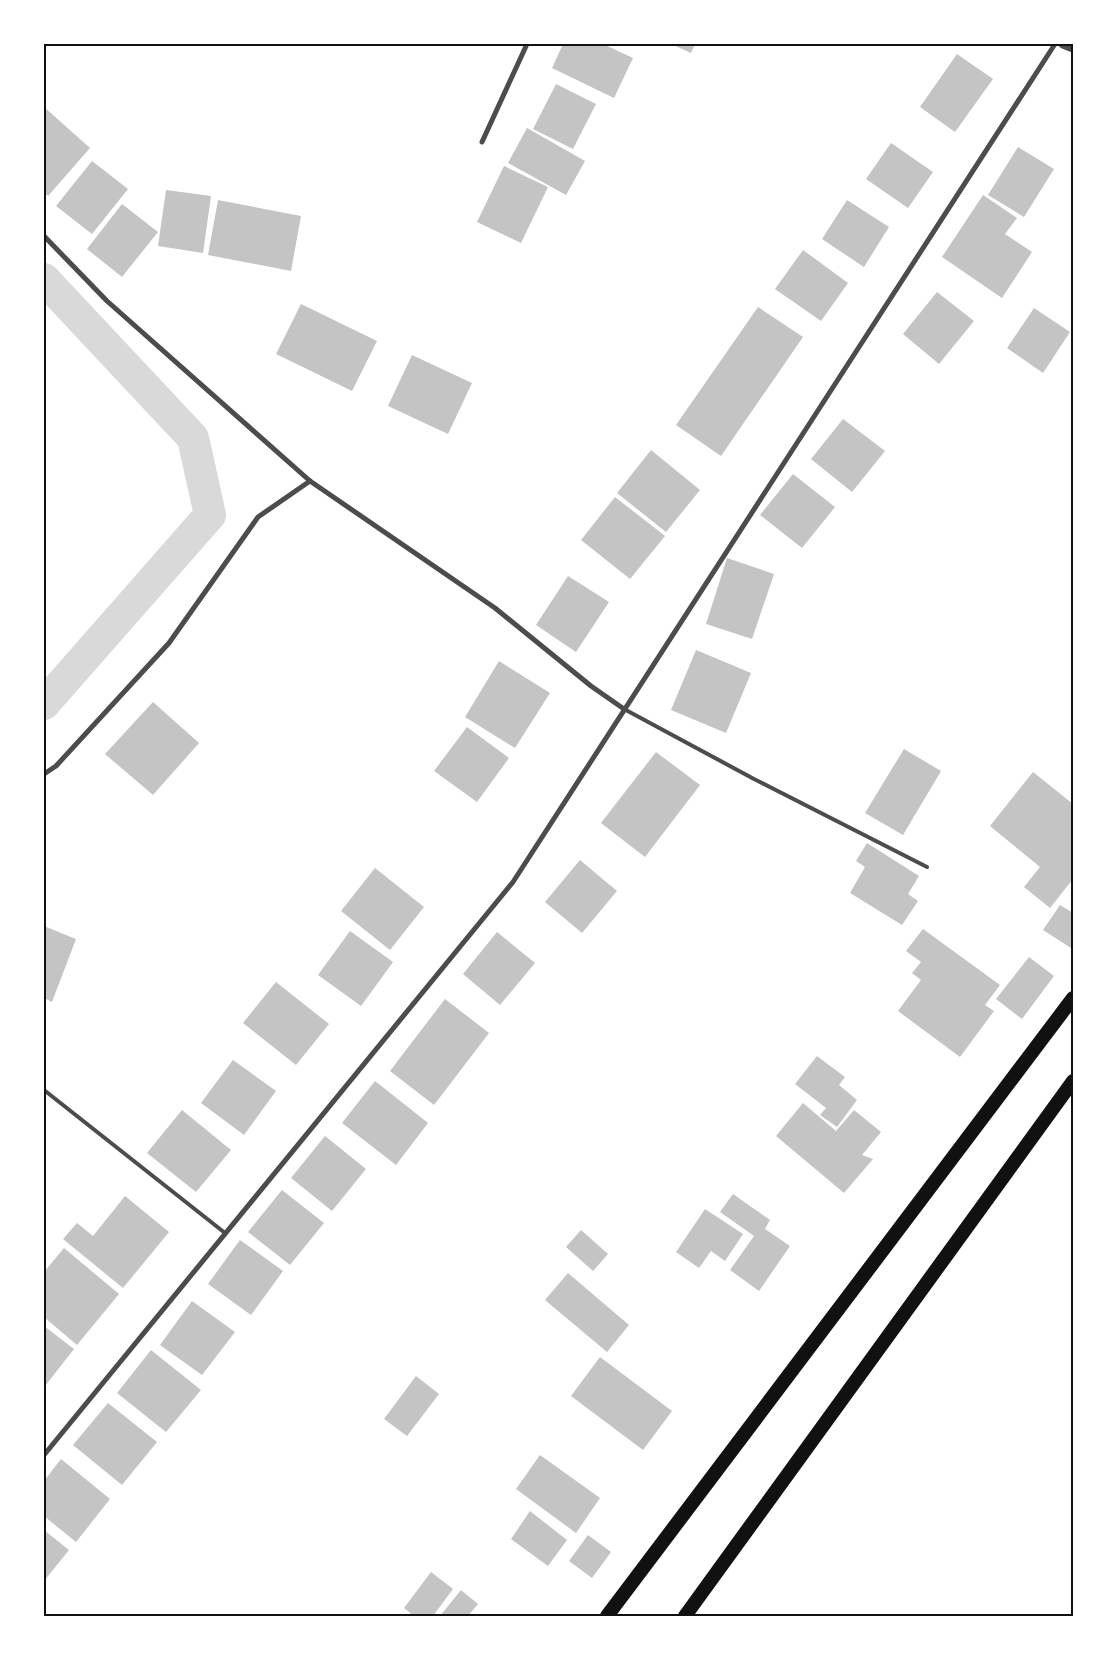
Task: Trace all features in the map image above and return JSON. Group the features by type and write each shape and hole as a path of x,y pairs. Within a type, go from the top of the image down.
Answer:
{"highway":[{"path":"607,1616 1073,998"},
{"path":"685,1616 1073,1081"}],"street":[{"path":"482,142 527,44"},
{"path":"44,1455 513,882 1056,44"},
{"path":"1063,44 1073,48"},
{"path":"44,236 107,301 310,481 495,608 591,686 624,709"},
{"path":"44,774 56,766 169,643 258,517 310,481"}],"lane":[{"path":"624,709 754,779 927,867"},
{"path":"44,1090 225,1233"}],"building":[{"path":"563,44 603,44 633,58 614,98 552,68"},
{"path":"671,44 695,44 691,53"},
{"path":"957,54 993,79 955,132 920,107"},
{"path":"556,84 596,104 573,149 533,129"},
{"path":"44,107 90,148 48,196 44,192"},
{"path":"527,128 585,161 566,195 508,163"},
{"path":"891,143 933,172 908,208 866,179"},
{"path":"1018,147 1054,169 1024,217 988,195"},
{"path":"92,161 128,189 92,234 56,206"},
{"path":"504,166 548,187 521,243 477,222"},
{"path":"166,190 211,196 203,253 158,246"},
{"path":"983,195 1017,218 1005,234 1032,252 1002,298 942,257"},
{"path":"218,200 301,216 291,271 208,255"},
{"path":"847,200 889,227 864,267 822,239"},
{"path":"122,204 158,232 122,277 87,249"},
{"path":"803,250 848,283 821,321 775,289"},
{"path":"937,292 974,321 939,364 903,334"},
{"path":"301,304 377,341 352,391 276,354"},
{"path":"758,307 803,337 721,456 676,425"},
{"path":"1034,308 1070,332 1043,373 1007,348"},
{"path":"412,355 472,383 448,434 388,406"},
{"path":"843,419 885,451 852,492 811,459"},
{"path":"651,450 700,490 666,532 617,493"},
{"path":"793,474 835,507 802,548 760,515"},
{"path":"615,497 665,536 630,579 581,540"},
{"path":"727,558 774,574 752,639 706,624"},
{"path":"568,576 609,602 576,652 536,625"},
{"path":"696,650 751,673 726,733 671,710"},
{"path":"499,661 550,693 515,748 465,717"},
{"path":"153,702 199,743 153,795 105,754"},
{"path":"467,727 509,758 477,802 434,771"},
{"path":"904,749 941,771 903,835 865,813"},
{"path":"656,752 700,785 645,857 601,823"},
{"path":"1033,772 1073,804 1073,879 1050,908 1024,887 1040,867 990,826"},
{"path":"867,843 919,876 908,894 918,901 902,925 850,893 865,867 856,861"},
{"path":"580,860 617,891 582,933 545,902"},
{"path":"375,868 424,907 390,950 341,911"},
{"path":"1060,905 1073,913 1073,945 1071,948 1043,930"},
{"path":"44,926 76,939 52,1002 44,998"},
{"path":"923,929 1000,985 985,1005 994,1011 960,1057 898,1011 921,980 912,973 921,962 906,951"},
{"path":"350,931 393,962 361,1006 318,975"},
{"path":"497,932 535,963 500,1005 463,974"},
{"path":"1029,957 1054,976 1022,1019 996,999"},
{"path":"276,982 329,1024 296,1065 243,1023"},
{"path":"445,999 489,1033 434,1105 390,1071"},
{"path":"817,1056 845,1077 839,1085 857,1100 837,1127 820,1115 826,1108 795,1084"},
{"path":"233,1060 276,1091 244,1135 201,1103"},
{"path":"375,1081 428,1123 396,1165 342,1123"},
{"path":"803,1103 836,1131 854,1110 881,1132 862,1155 873,1159 844,1193 776,1136"},
{"path":"182,1110 231,1150 196,1192 147,1153"},
{"path":"325,1136 366,1169 332,1211 291,1178"},
{"path":"282,1190 324,1223 290,1265 248,1232"},
{"path":"733,1194 770,1220 765,1229 790,1246 759,1291 730,1270 754,1236 720,1212"},
{"path":"125,1196 169,1232 123,1288 63,1239 77,1223 93,1236"},
{"path":"705,1209 743,1234 725,1261 711,1251 699,1268 676,1252"},
{"path":"581,1230 608,1254 593,1271 566,1247"},
{"path":"240,1240 283,1271 251,1315 208,1284"},
{"path":"64,1248 119,1294 77,1345 44,1317 44,1272"},
{"path":"568,1273 629,1325 607,1352 545,1300"},
{"path":"192,1301 235,1332 202,1375 160,1345"},
{"path":"44,1326 74,1349 45,1386 44,1385"},
{"path":"151,1350 201,1390 166,1432 117,1393"},
{"path":"600,1357 672,1411 643,1450 571,1396"},
{"path":"416,1376 439,1394 407,1436 384,1419"},
{"path":"108,1403 157,1442 122,1485 73,1445"},
{"path":"540,1455 600,1498 576,1533 516,1489"},
{"path":"61,1459 110,1499 76,1542 44,1516 44,1481"},
{"path":"530,1511 567,1540 548,1566 511,1539"},
{"path":"44,1530 69,1550 44,1581"},
{"path":"588,1535 611,1552 592,1578 569,1561"},
{"path":"431,1572 453,1589 433,1616 414,1616 404,1608"},
{"path":"461,1590 478,1604 468,1616 440,1616"}],"waterway":[{"path":"44,279 193,438 210,515 44,704"}]}
